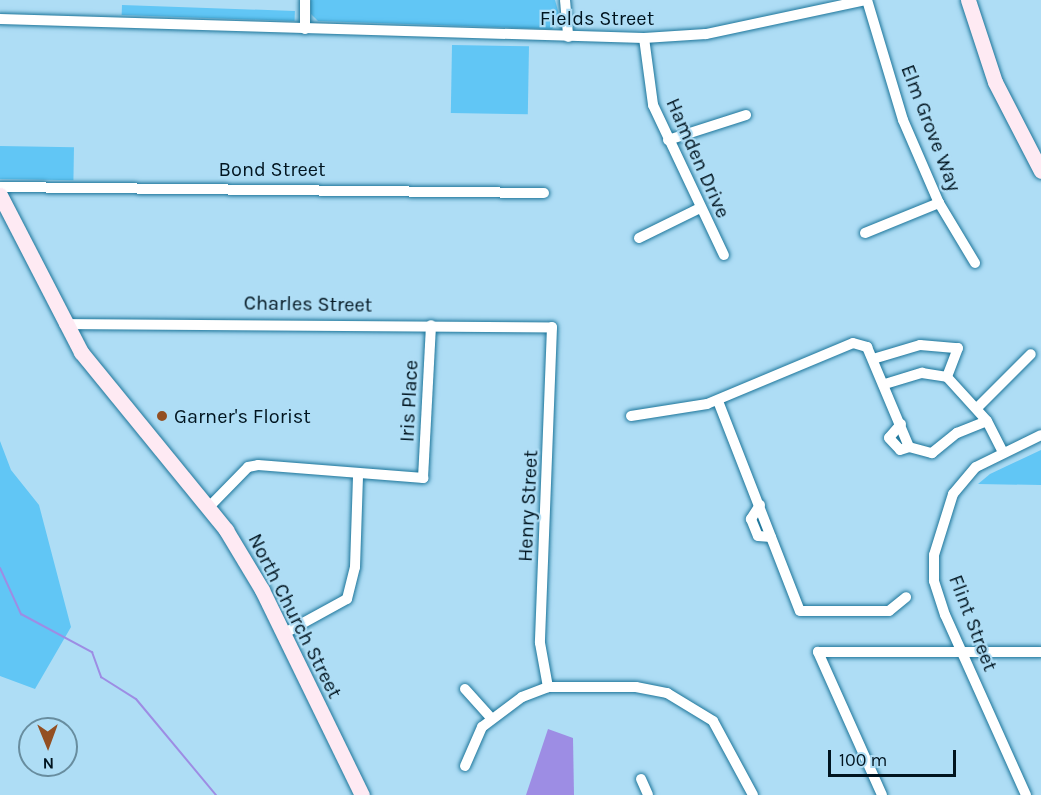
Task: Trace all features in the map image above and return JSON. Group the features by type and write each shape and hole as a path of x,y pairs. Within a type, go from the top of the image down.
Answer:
{"main road":[{"path":"968,0 995,82 1041,171"},
{"name":"North Church Street","path":"0,195 64,324 209,507 283,634 362,795"}],"street":[{"path":"305,0 305,29"},
{"path":"565,0 568,37"},
{"name":"Fields Street","path":"0,19 644,38 706,34 866,0"},
{"name":"Elm Grove Way","path":"866,0 903,120 939,203 975,263"},
{"name":"Hamden Drive","path":"644,38 653,105 724,255"},
{"path":"668,140 746,115"},
{"name":"Bond Street","path":"0,186 544,193"},
{"path":"865,233 939,203"},
{"path":"639,238 700,208"},
{"name":"Charles Street","path":"64,324 552,327"},
{"name":"Iris Place","path":"358,475 423,478 431,325"},
{"name":"Henry Street","path":"548,687 540,643 552,327"},
{"path":"631,416 718,401 853,343 867,347 885,384 909,447"},
{"path":"873,359 920,345 958,348 948,377"},
{"path":"976,408 1030,354"},
{"path":"885,384 922,373 948,377 987,421 1003,453"},
{"path":"718,401 800,611 890,611 906,597"},
{"path":"901,424 889,438 900,450 909,447 932,453 957,433 987,421"},
{"name":"Flint Street","path":"1026,795 962,652 934,581 937,533 953,494 976,467 1041,435"},
{"path":"209,507 248,467 358,475 355,567 347,599 283,634"},
{"path":"882,795 818,652 1041,652"},
{"path":"465,766 491,718 548,687 636,687 690,703 713,721 733,749 753,795"},
{"path":"465,689 491,718"},
{"path":"641,779 648,795"}],"shaded area":[{"path":"311,0 555,0 560,18 552,29 318,21 311,14"},
{"path":"122,5 295,11 295,21 122,15"},
{"path":"452,45 529,46 528,114 451,113"},
{"path":"0,146 74,147 73,180 0,179"},
{"path":"0,441 11,470 39,505 71,627 35,689 0,676"},
{"path":"1041,450 1041,485 978,484 990,474"},
{"path":"548,729 573,738 574,795 526,795"}],"waterway":[{"path":"0,568 21,614 92,652 101,677 136,699 216,795"}],"place":[{"name":"Garner's Florist","path":"162,416"}]}
